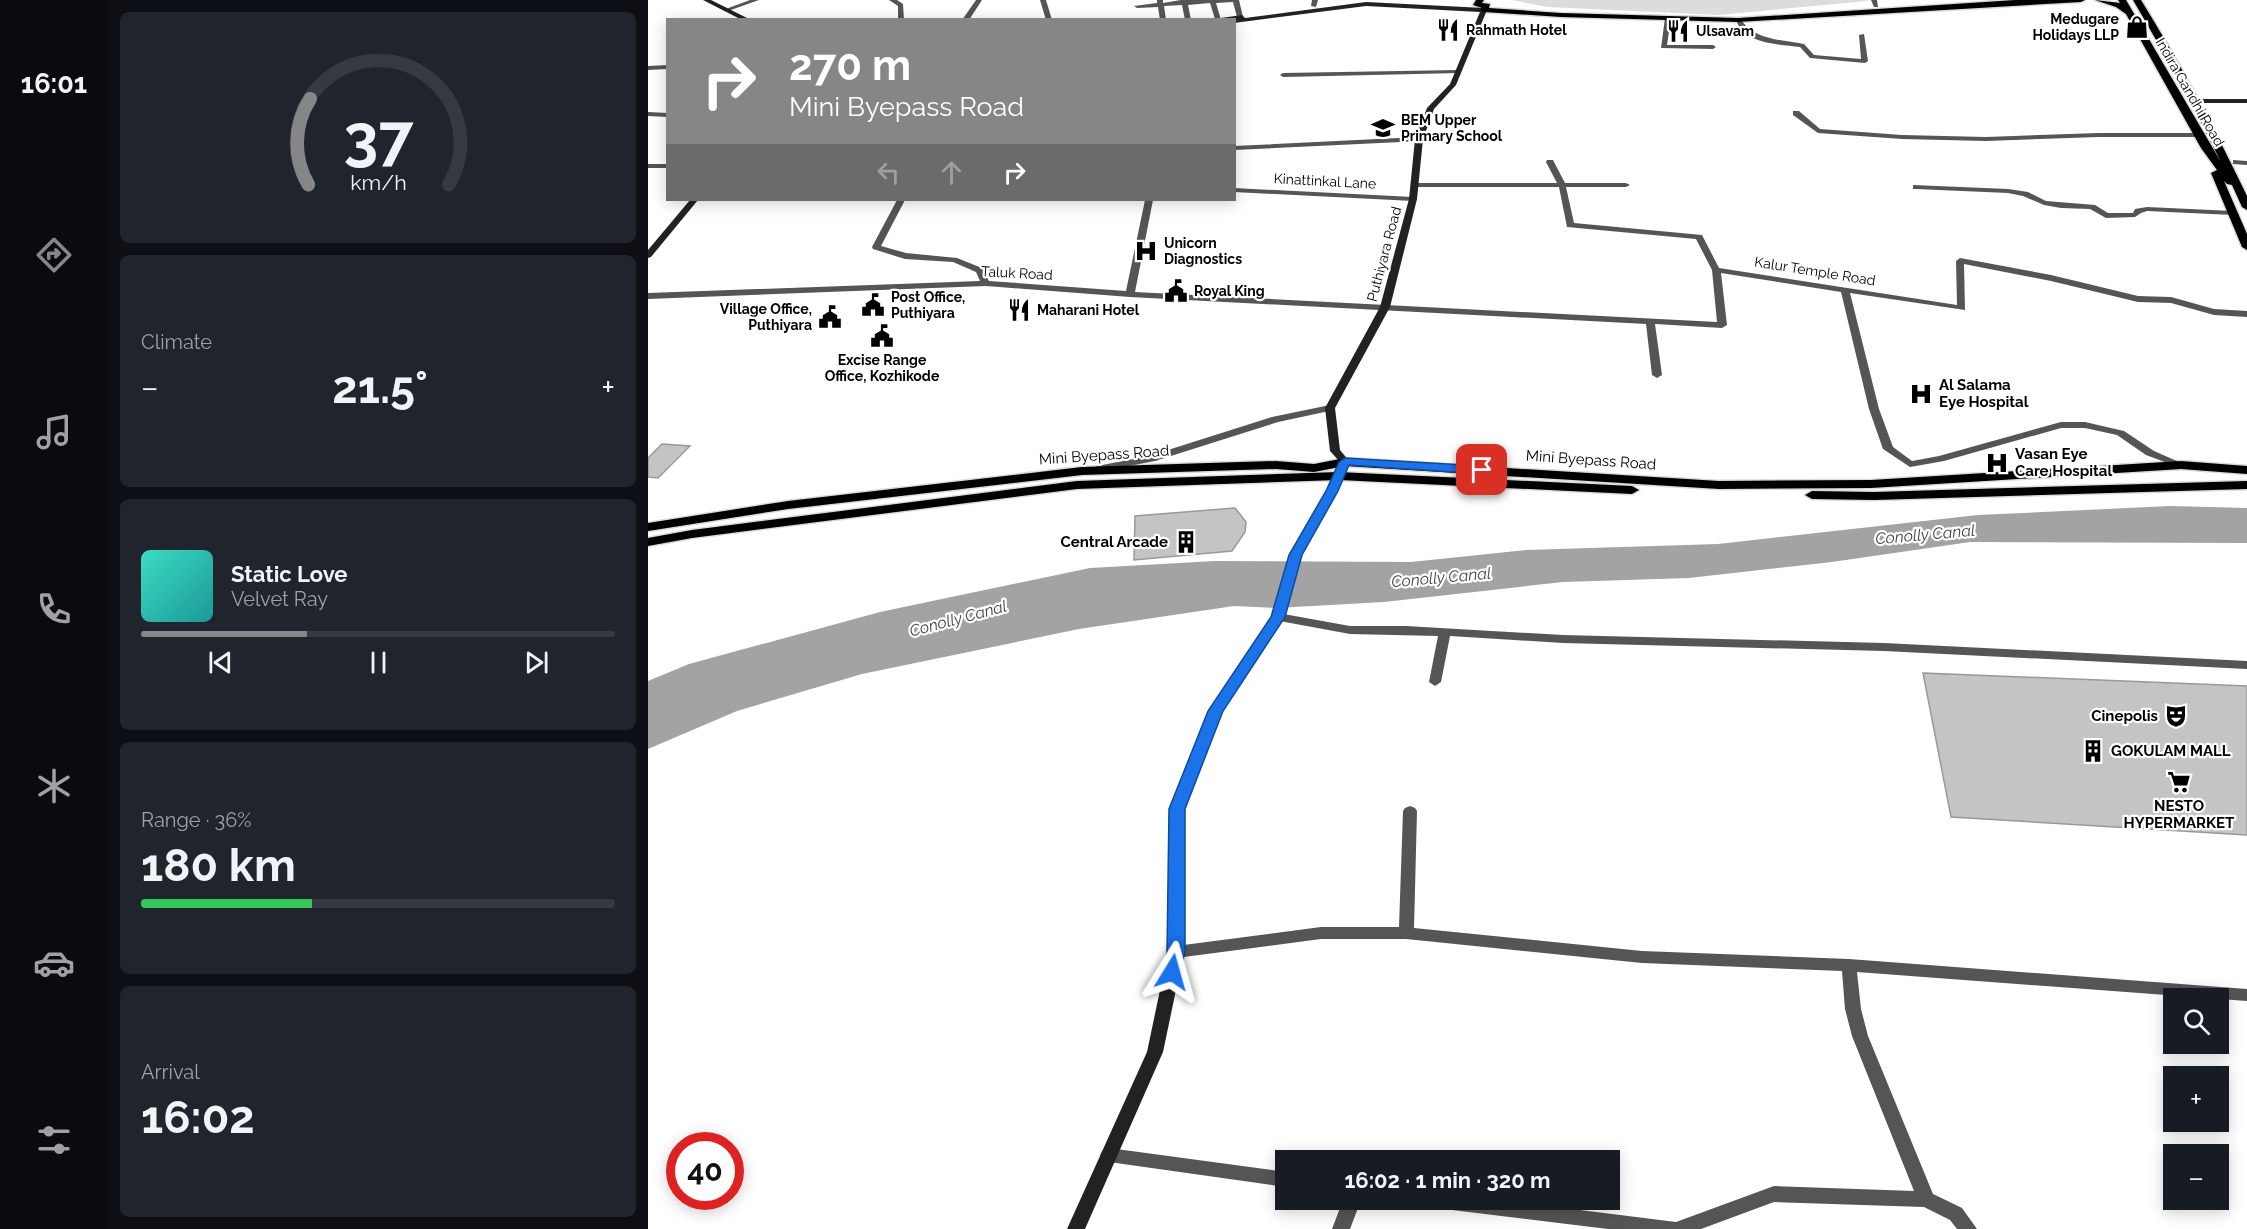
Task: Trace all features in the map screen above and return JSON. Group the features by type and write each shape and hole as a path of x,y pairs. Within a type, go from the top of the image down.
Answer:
{"main road":[{"path":"706,0 744,18"},
{"path":"1237,19 1315,3 1364,0 1630,15 1717,16 1756,16 1875,3 1981,0"},
{"path":"2046,0 2081,0"},
{"path":"1237,19 1366,4 1482,5 1668,18 1738,20 2050,0"},
{"path":"2099,0 2120,5 2130,14"},
{"name":"Indira Gandhi Road","path":"2122,0 2205,148 2227,180 2244,189"},
{"name":"Indira Gandhi Road","path":"2137,0 2244,189 2247,207"},
{"name":"Puthiyara Road","path":"1330,408 1385,307 1413,199 1419,139 1431,108 1453,85 1470,46 1482,5"},
{"path":"2195,100 2247,101"},
{"path":"2220,147 2242,162 2244,189"},
{"path":"2205,148 2247,248"},
{"path":"648,255 693,201"},
{"path":"1076,1229 1155,1052 1176,952 1177,809 1215,711 1278,617 1295,555 1345,462 1335,452 1330,408"},
{"name":"Mini Byepass Road","path":"648,526 788,505 1082,471 1265,465 1314,468 1345,462 1719,485 1871,484 2181,465 2247,470"},
{"path":"648,542 692,534 1077,485 1339,476 1690,492 1874,496 2247,485"}],"street":[{"path":"726,9 756,0"},
{"path":"892,0 901,5 901,18"},
{"path":"966,18 979,0"},
{"path":"1043,0 1048,18"},
{"path":"1136,6 1160,2 1235,0 1237,19"},
{"path":"1185,1 1188,18"},
{"path":"1212,1 1221,18"},
{"path":"1160,2 1162,18"},
{"path":"1668,18 1663,47 1713,47"},
{"path":"1738,20 1745,32 1758,39 1802,45 1812,57 1864,61 1862,35"},
{"path":"664,58 660,64 664,68"},
{"path":"648,68 664,68"},
{"path":"1283,75 1458,72"},
{"path":"1796,113 1818,131 1902,137 1986,139 2098,135 2199,135"},
{"path":"648,114 666,115"},
{"path":"1236,148 1419,139"},
{"path":"1385,307 1722,325 1716,270 1699,237 1570,225 1562,185 1550,162"},
{"path":"648,166 666,166"},
{"path":"1415,185 1626,185"},
{"path":"1916,187 2008,191 2025,194 2044,203 2092,207 2106,216 2135,215 2138,211 2147,209 2233,213"},
{"name":"Kinattinkal Lane","path":"1236,190 1413,199"},
{"path":"900,201 876,247 904,256 954,260 979,270 986,283"},
{"path":"1130,294 1149,201"},
{"name":"Kalur Temple Road","path":"1716,270 1962,308 1960,261 2051,278 2138,299 2171,300 2214,312 2247,314"},
{"name":"Taluk Road","path":"648,296 986,283 1130,294 1385,307"},
{"path":"1845,290 1874,409 1888,448 1910,464 1940,459 2061,425 2085,425 2120,433 2150,453 2181,465"},
{"path":"1650,321 1657,375"},
{"path":"1082,471 1151,459 1276,419 1330,408"},
{"path":"1278,617 1350,630 1446,632 1563,639 1884,647 2247,666"},
{"path":"1436,682 1446,632"},
{"path":"1406,933 1410,811"},
{"path":"1176,952 1321,933 1406,933 1642,957 1849,965 2247,995"},
{"path":"1849,965 1853,1009 1860,1036 1926,1199"},
{"path":"1109,1155 1275,1178"},
{"path":"1679,1229 1774,1194 1926,1199 1956,1214 1968,1229"},
{"path":"1341,1229 1348,1210"},
{"path":"1517,1210 1672,1229"}],"shaded area":[{"path":"1512,0 1867,1 1718,15 1547,7"}],"water":[{"name":"Conolly Canal","path":"2170,506 2247,508 2247,543 1970,542 1832,562 1689,578 1563,582 1384,602 1276,608 1234,606 1079,629 862,674 737,711 648,749 648,681 689,664 880,612 1090,568 1215,561 1411,562 1526,550 1718,544 1978,515"}],"building":[{"path":"662,444 690,446 658,478 648,477 648,458"},
{"name":"Central Arcade","path":"1235,508 1246,522 1245,532 1232,551 1134,560 1135,516"},
{"name":"GOKULAM MALL","path":"1923,673 2247,686 2247,835 1951,817"}],"place":[{"name":"Medugare Holidays LLP","path":"2137,27"},
{"name":"Rahmath Hotel","path":"1448,30"},
{"name":"Ulsavam","path":"1678,31"},
{"name":"BEM Upper Primary School","path":"1383,128"},
{"name":"Unicorn Diagnostics","path":"1146,251"},
{"name":"Royal King","path":"1176,291"},
{"name":"Post Office, Puthiyara","path":"873,305"},
{"name":"Maharani Hotel","path":"1019,310"},
{"name":"Village Office, Puthiyara","path":"830,317"},
{"name":"Excise Range Office, Kozhikode","path":"882,336"},
{"name":"Al Salama Eye Hospital","path":"1921,394"},
{"name":"Vasan Eye Care Hospital","path":"1997,463"},
{"name":"Central Arcade","path":"1186,542"},
{"name":"Cinepolis","path":"2176,716"},
{"name":"GOKULAM MALL","path":"2093,751"},
{"name":"NESTO HYPERMARKET","path":"2179,782"}],"route":[{"path":"1172,972 1176,952 1177,809 1215,711 1278,617 1295,555 1332,491 1345,462 1482,470"}]}
